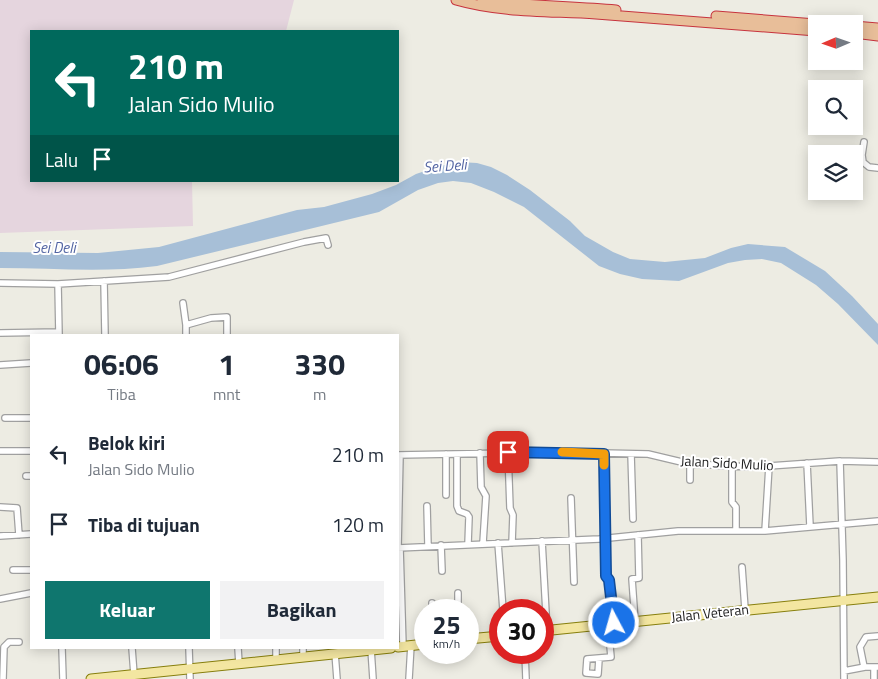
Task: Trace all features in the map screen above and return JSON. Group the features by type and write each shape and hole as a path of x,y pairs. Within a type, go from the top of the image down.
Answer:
{"highway":[{"path":"456,0 514,10 710,22 808,30"},
{"path":"482,0 808,23"},
{"path":"863,27 878,28"},
{"path":"863,34 878,36"}],"main road":[{"name":"Jalan Veteran","path":"554,630 745,609 878,597"},
{"path":"91,679 276,660 303,652 371,649"}],"street":[{"path":"864,142 863,162 869,167 878,168"},
{"path":"0,282 58,284 169,277 322,238 327,239 328,245"},
{"path":"104,281 105,334"},
{"path":"0,333 59,334 58,284"},
{"path":"182,302 186,334"},
{"path":"186,325 211,318 226,317 226,334"},
{"path":"0,365 30,363"},
{"path":"5,418 30,418"},
{"path":"0,451 30,451"},
{"path":"508,452 510,508 513,515 512,543"},
{"name":"Jalan Sido Mulio","path":"399,455 508,452 648,454 690,464 732,466 770,466 840,461 878,462"},
{"path":"480,453 481,487 486,496 483,543"},
{"path":"446,454 446,495"},
{"path":"457,454 457,506 459,511 467,514 469,517 468,544"},
{"path":"599,659 611,657 609,580 606,576 604,538 604,454"},
{"path":"631,454 633,519"},
{"path":"840,461 844,679"},
{"path":"807,463 810,526"},
{"path":"690,464 690,480"},
{"path":"732,466 732,502 736,507 736,530"},
{"path":"765,531 770,466"},
{"path":"571,498 574,582"},
{"path":"427,506 428,546"},
{"path":"0,508 17,508 19,535"},
{"path":"399,548 542,542 678,532 765,531 878,521"},
{"path":"0,536 30,534"},
{"path":"635,621 632,579 639,578 638,535"},
{"path":"542,542 544,599"},
{"path":"498,544 502,599"},
{"path":"441,546 442,571"},
{"path":"399,564 404,646 409,679"},
{"path":"742,567 745,609"},
{"path":"13,570 30,570"},
{"path":"0,599 30,593"},
{"path":"458,593 458,599"},
{"path":"865,668 860,645 868,636 878,636"},
{"path":"3,679 4,647 9,642 18,642"},
{"path":"62,649 63,679"},
{"path":"132,649 134,675"},
{"path":"188,649 190,679"},
{"path":"238,649 239,664"},
{"path":"276,649 276,660"},
{"path":"371,649 373,679"},
{"path":"330,652 337,679"},
{"path":"525,664 526,679"},
{"path":"844,671 876,667 874,679"}],"shaded area":[{"path":"0,0 294,0 286,30 30,30 30,182 192,182 193,226 0,233"}],"water":[{"name":"Sei Deli","path":"459,162 477,163 507,175 570,221 585,236 613,252 630,259 665,262 705,258 748,244 785,247 825,271 852,296 878,324 878,345 838,304 816,285 781,263 762,259 728,263 679,281 642,279 620,274 599,266 524,207 471,183 453,181 438,183 418,190 379,212 157,266 98,270 0,268 0,252 98,253 159,247 297,210 324,207 372,194 396,185 416,174"}],"slow traffic":[{"path":"562,452 604,454 604,465"}],"route":[{"path":"508,452 604,454 606,576 609,580 614,623"}]}
